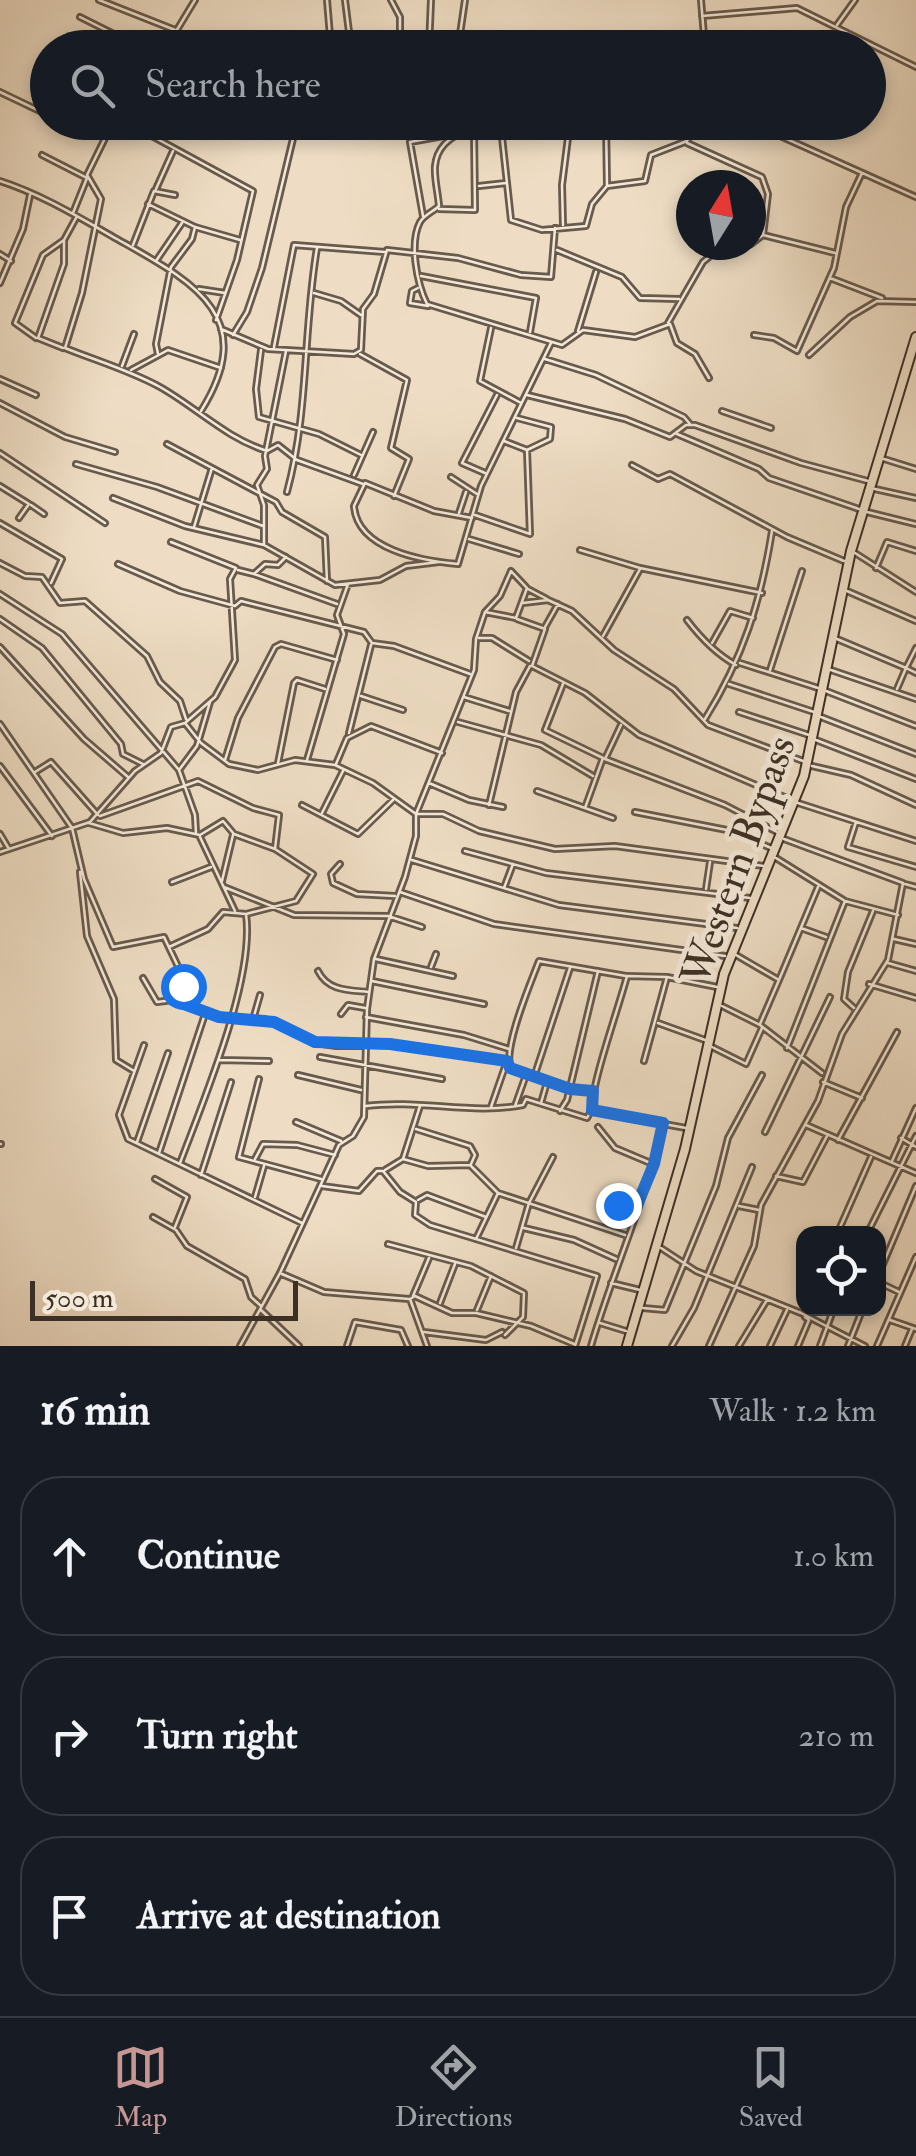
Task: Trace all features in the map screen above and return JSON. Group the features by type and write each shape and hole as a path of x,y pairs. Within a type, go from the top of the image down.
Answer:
{"main road":[{"name":"Western Bypass","path":"626,1346 685,1150 724,974 804,776 852,551 916,337"}],"street":[{"path":"100,0 175,30 195,0"},
{"path":"328,0 329,30"},
{"path":"345,0 349,30"},
{"path":"391,0 400,17 400,30"},
{"path":"430,30 431,0"},
{"path":"461,30 465,0"},
{"path":"701,0 703,30"},
{"path":"836,26 855,0"},
{"path":"702,16 792,8 843,30"},
{"path":"80,18 105,30"},
{"path":"886,52 916,68"},
{"path":"0,92 30,106"},
{"path":"38,338 64,264 64,240 105,140"},
{"path":"157,140 253,191 227,293 216,320"},
{"path":"232,336 247,312 262,268 293,155 293,140"},
{"path":"421,140 410,142 424,217 417,252 420,288 430,306"},
{"path":"438,208 436,162 452,140"},
{"path":"424,217 438,208 475,210 478,186 475,140"},
{"path":"503,140 511,220 542,230 586,226 592,204 607,186 606,140"},
{"path":"562,227 568,140"},
{"path":"788,140 916,197"},
{"path":"607,186 645,181 652,155 686,142 747,170"},
{"path":"132,246 174,150"},
{"path":"42,156 87,178 100,196 82,292 65,348"},
{"path":"754,335 774,338 796,351 830,278 846,206 862,173"},
{"path":"0,181 94,223 171,267 210,301 221,329 222,368 200,411"},
{"path":"478,186 508,183"},
{"path":"155,190 174,195"},
{"path":"0,283 11,261 30,194"},
{"path":"148,204 195,227 241,240"},
{"path":"156,260 183,221"},
{"path":"158,354 156,344 171,267 192,240 195,227"},
{"path":"274,349 293,246 417,252 546,278 553,276 555,228"},
{"path":"766,237 837,253"},
{"path":"64,240 43,255 15,324 38,338 130,371 200,411 236,441 267,451 278,445 297,460 394,496 530,534 527,450"},
{"path":"286,492 302,431 307,350 304,332 317,248"},
{"path":"556,250 622,277 640,298 679,299"},
{"path":"359,353 362,316 374,294 385,252"},
{"path":"0,254 11,261"},
{"path":"667,324 707,260"},
{"path":"420,288 412,291 410,303 566,344 578,332 597,269"},
{"path":"420,276 536,298 529,334"},
{"path":"830,278 884,298 916,302"},
{"path":"197,289 227,293"},
{"path":"312,292 341,301 362,316"},
{"path":"809,355 850,317 884,298"},
{"path":"491,324 488,360 480,381 522,404"},
{"path":"578,332 635,336 667,324 674,326 677,343 695,354 709,378"},
{"path":"221,329 262,348 359,353 375,366 407,380 391,448 409,459 394,496"},
{"path":"122,368 134,334"},
{"path":"363,484 354,513 368,536 406,554 458,564 486,474 552,342"},
{"path":"262,348 258,417 361,455"},
{"path":"264,544 257,486 267,469 286,348"},
{"path":"130,371 150,364 168,350 222,368"},
{"path":"544,359 596,375 684,417 690,424 868,482"},
{"path":"0,379 36,395"},
{"path":"486,474 462,463 498,394"},
{"path":"526,395 625,419 670,437 690,424"},
{"path":"0,403 66,437 114,452"},
{"path":"722,411 770,428"},
{"path":"504,442 527,450 550,439 551,427 516,418"},
{"path":"354,477 372,432"},
{"path":"676,433 759,469 769,478 859,510"},
{"path":"166,444 276,502 285,514 325,537 327,582"},
{"path":"0,453 88,517 105,522"},
{"path":"884,459 916,469"},
{"path":"76,464 157,487 263,526"},
{"path":"632,465 658,479 670,474 772,529 846,561"},
{"path":"194,529 212,467"},
{"path":"452,477 466,491 478,495"},
{"path":"0,486 44,514"},
{"path":"874,489 916,498"},
{"path":"458,516 466,491"},
{"path":"114,498 194,529 264,544 327,582 380,580 406,566 440,561"},
{"path":"19,518 29,504"},
{"path":"866,512 916,524"},
{"path":"0,523 63,558 48,585"},
{"path":"704,719 738,664 762,593 772,529"},
{"path":"468,538 519,554"},
{"path":"171,542 236,570 338,605"},
{"path":"876,568 887,542 916,551"},
{"path":"580,550 640,568 762,593"},
{"path":"855,553 916,592"},
{"path":"254,574 265,564 278,565 287,556"},
{"path":"0,563 25,576 42,578 60,603 85,601 146,656 160,682 180,700 186,722 199,740 224,761 258,770 278,763 335,766 410,806 416,814"},
{"path":"118,564 180,591 234,606"},
{"path":"602,638 640,568"},
{"path":"180,770 199,740 210,702 235,660 230,579 236,570"},
{"path":"240,1346 280,1274 342,1141 356,1132 365,1106 366,1017 374,959 410,859 416,814 444,754 472,674 476,638 485,612 500,596 511,571 527,588 558,603 674,689 704,719 726,733 805,762"},
{"path":"770,670 802,571"},
{"path":"306,762 337,660 343,626 337,615 338,605 348,582"},
{"path":"516,618 527,588"},
{"path":"847,591 916,621"},
{"path":"0,594 62,634 116,700 164,748 186,782 198,835 236,912"},
{"path":"522,604 548,600"},
{"path":"234,606 241,601 343,626 364,632 372,643 394,646 472,674"},
{"path":"489,805 511,712 558,603"},
{"path":"710,644 730,610 754,619"},
{"path":"485,612 545,629"},
{"path":"0,619 42,648 121,744 123,754 143,764"},
{"path":"687,620 716,654 819,688"},
{"path":"476,638 492,638 662,746 792,800"},
{"path":"836,639 916,673"},
{"path":"335,766 354,721 372,643"},
{"path":"224,761 238,718 275,647 281,644 337,660"},
{"path":"0,647 84,738 129,778"},
{"path":"897,689 916,648"},
{"path":"830,670 916,698"},
{"path":"278,763 294,683 297,680 326,690"},
{"path":"564,682 545,730 604,758 725,805 778,833"},
{"path":"727,683 814,712"},
{"path":"826,692 916,726"},
{"path":"360,695 402,710"},
{"path":"463,697 511,712"},
{"path":"0,852 88,823 143,764 164,748 171,727 186,722 210,702"},
{"path":"739,712 810,735"},
{"path":"820,718 916,754"},
{"path":"354,721 444,754"},
{"path":"456,721 541,745 594,777"},
{"path":"584,808 594,777 623,722"},
{"path":"0,724 72,828 87,936 118,1018 116,1060 136,1072"},
{"path":"348,736 367,726"},
{"path":"816,740 916,779"},
{"path":"34,773 52,762 96,816"},
{"path":"0,766 52,836"},
{"path":"812,766 862,780 916,805"},
{"path":"322,813 344,769"},
{"path":"96,816 198,781 252,808 279,815 276,848"},
{"path":"429,783 503,808"},
{"path":"118,791 120,808"},
{"path":"536,791 614,818"},
{"path":"302,806 358,834 394,799"},
{"path":"798,803 916,840"},
{"path":"634,812 732,831 772,848"},
{"path":"416,814 443,814 462,826 555,848 615,846 764,866"},
{"path":"856,820 848,847 916,868"},
{"path":"88,823 120,832 167,828 198,835 223,821 234,834 276,848 314,874 300,898 277,908 246,914 223,912 198,936 169,947"},
{"path":"0,834 10,848"},
{"path":"223,886 234,834"},
{"path":"784,839 916,888"},
{"path":"465,851 582,879 706,890 750,898"},
{"path":"776,858 845,901 898,915"},
{"path":"410,859 504,890 613,915 736,928"},
{"path":"706,890 710,860"},
{"path":"340,864 332,874 332,882 357,894 397,894 494,924 725,956"},
{"path":"504,890 513,864"},
{"path":"172,882 212,866"},
{"path":"80,868 113,947 160,935 169,947 184,980 173,1000"},
{"path":"709,1346 760,1228 759,1210 805,1124 855,1010 887,962 904,884"},
{"path":"223,886 300,916 388,916 422,927"},
{"path":"711,1047 746,1064 818,886"},
{"path":"787,1048 845,901"},
{"path":"855,1010 844,999 848,972 873,909"},
{"path":"179,1164 217,1060 249,950 246,914"},
{"path":"801,928 828,937"},
{"path":"894,939 916,944"},
{"path":"430,969 436,954"},
{"path":"735,955 779,980"},
{"path":"374,959 452,976"},
{"path":"491,1107 538,962 717,986"},
{"path":"887,962 916,971"},
{"path":"534,1077 570,966"},
{"path":"559,1112 570,1089 598,970"},
{"path":"318,971 322,980 340,989 369,992"},
{"path":"365,1106 514,1107 526,1099 587,1118 627,976"},
{"path":"644,1061 667,977"},
{"path":"144,978 156,1002 173,1000 205,1014 228,1018 254,1017 315,1042 368,1043 507,1061"},
{"path":"371,980 484,1004"},
{"path":"869,984 916,998"},
{"path":"254,1017 260,995"},
{"path":"765,1132 830,997"},
{"path":"341,1014 348,1005 367,1009"},
{"path":"720,1006 761,1026 824,1075"},
{"path":"158,1154 205,1014"},
{"path":"366,1017 464,1035 510,1050"},
{"path":"656,1023 705,1040"},
{"path":"838,1140 897,1032"},
{"path":"144,1045 118,1118 125,1135 303,1224"},
{"path":"137,1143 168,1053"},
{"path":"320,1057 442,1079"},
{"path":"217,1060 269,1061"},
{"path":"507,1061 510,1068 548,1082 593,1091"},
{"path":"298,1074 363,1090"},
{"path":"514,1107 526,1074"},
{"path":"638,1307 663,1312 716,1186 728,1138 762,1076"},
{"path":"259,1079 238,1154 322,1180"},
{"path":"200,1175 232,1082"},
{"path":"541,1104 548,1082"},
{"path":"823,1082 863,1099"},
{"path":"320,1186 354,1192 377,1171 403,1159 421,1104"},
{"path":"892,1164 916,1108"},
{"path":"592,1110 686,1128"},
{"path":"296,1122 342,1141"},
{"path":"592,1346 625,1235 654,1164 663,1123"},
{"path":"805,1124 916,1174"},
{"path":"598,1127 616,1148 654,1164"},
{"path":"414,1128 470,1146 475,1155 470,1165"},
{"path":"775,1176 803,1182 828,1136"},
{"path":"871,1226 916,1136"},
{"path":"901,1138 916,1148"},
{"path":"254,1160 263,1144 298,1145 335,1154"},
{"path":"515,1250 528,1203 554,1156"},
{"path":"841,1226 872,1157"},
{"path":"403,1159 428,1166 470,1165 498,1193 625,1235"},
{"path":"255,1198 265,1164"},
{"path":"672,1346 708,1277 752,1167"},
{"path":"383,1171 400,1192 416,1202"},
{"path":"156,1179 187,1197 174,1228"},
{"path":"886,1259 916,1186"},
{"path":"476,1240 498,1193"},
{"path":"280,1274 324,1292 412,1298 439,1304 452,1313 476,1314 516,1324 576,1346 597,1276 476,1240 424,1221 412,1211 416,1202 427,1195 486,1217"},
{"path":"604,1198 635,1210"},
{"path":"737,1205 759,1210"},
{"path":"153,1217 174,1228 187,1246 245,1279 251,1298 295,1345"},
{"path":"523,1228 574,1240 618,1259"},
{"path":"388,1244 491,1275 526,1295 523,1316 504,1334 486,1340 422,1332"},
{"path":"661,1248 675,1254 682,1265 708,1277 796,1309"},
{"path":"427,1346 412,1298 430,1256"},
{"path":"877,1346 916,1259"},
{"path":"439,1304 456,1264"},
{"path":"908,1272 916,1275"},
{"path":"476,1314 491,1275"},
{"path":"610,1282 640,1290"},
{"path":"886,1284 900,1292"},
{"path":"739,1346 767,1300"},
{"path":"770,1346 788,1308"},
{"path":"798,1346 809,1320 806,1316"},
{"path":"812,1316 865,1346"},
{"path":"820,1346 831,1316"},
{"path":"848,1346 860,1316"},
{"path":"889,1319 914,1329 904,1346"},
{"path":"497,1320 507,1346"},
{"path":"347,1346 354,1322 401,1330 408,1346"},
{"path":"598,1322 626,1331"}],"route":[{"path":"183,986 173,1000 205,1014 265,1019 303,1038 336,1046 390,1044 507,1061 510,1068 548,1082 593,1091 591,1109 597,1112 663,1123 654,1164 635,1210 618,1205"}]}
